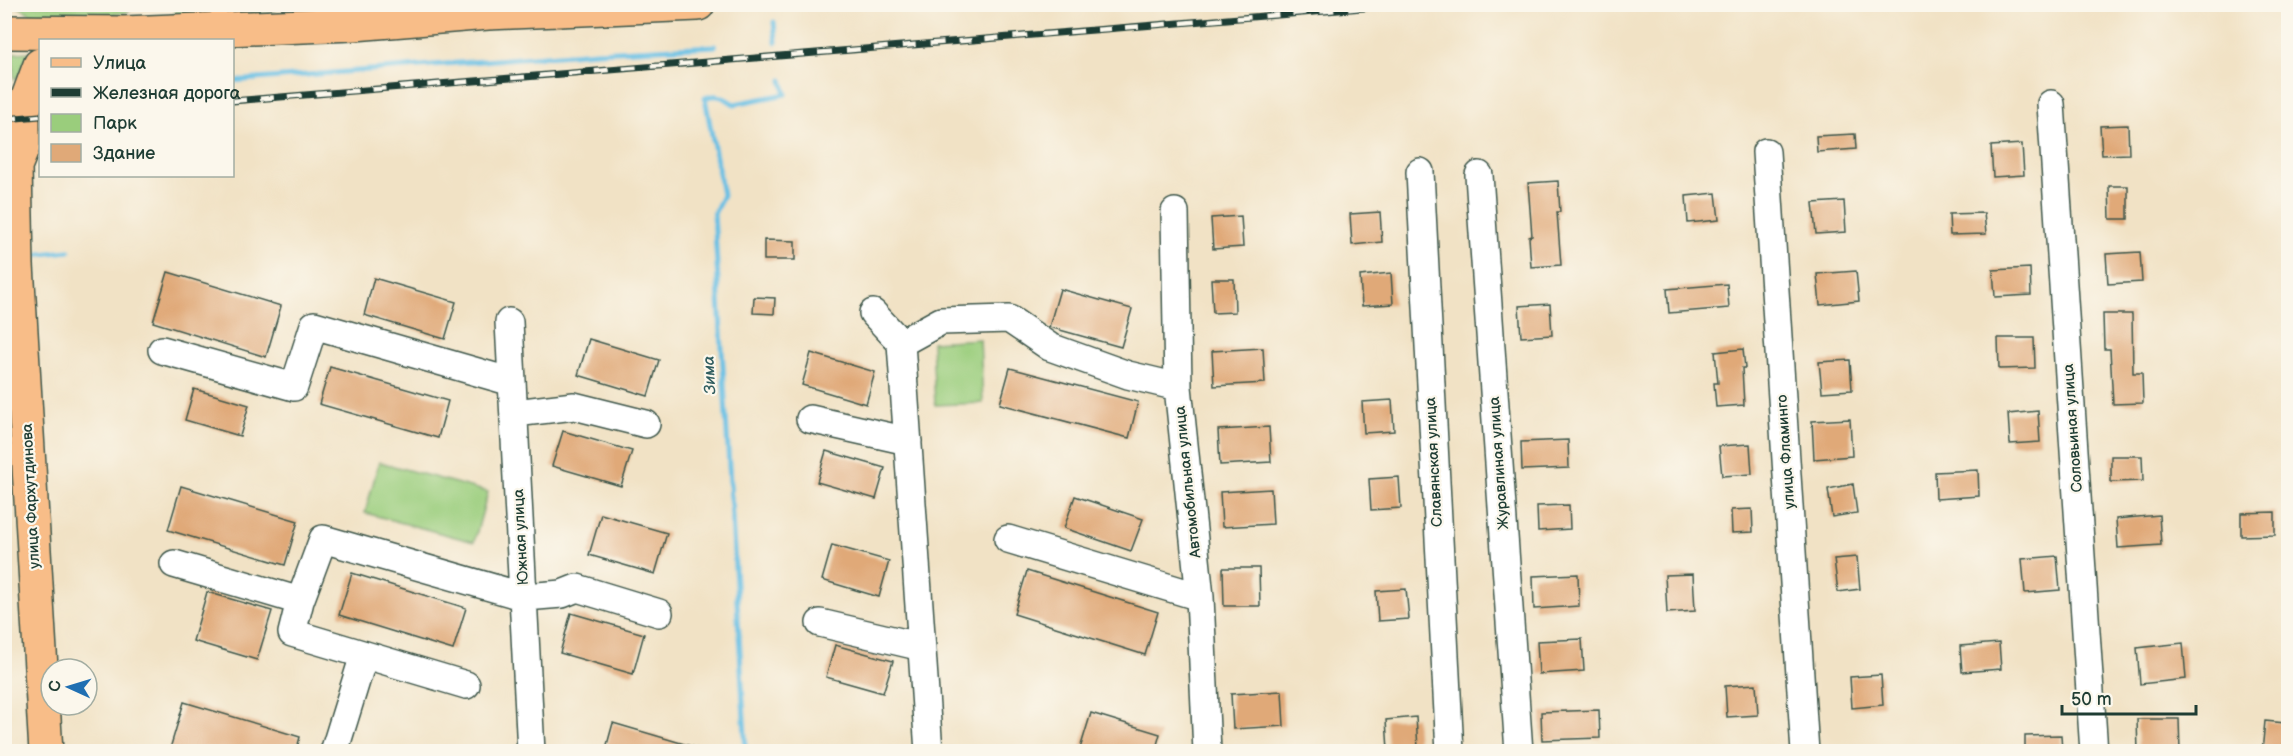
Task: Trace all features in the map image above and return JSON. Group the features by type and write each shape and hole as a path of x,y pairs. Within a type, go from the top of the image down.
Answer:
{"main road":[{"path":"80,39 124,33 150,15 156,4"},
{"path":"295,4 354,24"},
{"path":"4,32 124,33 354,24 487,9 698,4"},
{"name":"улица Фархутдинова","path":"39,68 23,111 23,147 15,166 17,272 46,752"},
{"path":"4,89 8,146 15,166"},
{"path":"4,264 6,327 24,383"}],"street":[{"name":"Соловьиная улица","path":"2051,104 2094,752"},
{"name":"улица Фламинго","path":"1766,152 1794,562 1804,752"},
{"name":"Славянская улица","path":"1420,172 1450,752"},
{"name":"Журавлиная улица","path":"1479,175 1519,752"},
{"name":"Автомобильная улица","path":"1175,212 1178,387 1200,597 1207,752"},
{"path":"873,313 901,343 929,752"},
{"path":"901,343 941,321 1009,319 1050,347 1128,375 1178,387"},
{"name":"Южная улица","path":"508,322 525,597 531,752"},
{"path":"162,350 294,387 314,325 512,382"},
{"path":"515,413 574,406 646,424"},
{"path":"810,419 908,441"},
{"path":"1008,539 1200,597"},
{"path":"466,685 291,633 300,601 323,540 525,597 562,594 577,588 659,613"},
{"path":"174,564 300,601"},
{"path":"820,623 922,647"},
{"path":"334,752 364,655"}],"green space":[{"path":"179,4 262,5 276,11 173,16"},
{"path":"16,5 138,5 126,13 112,15 35,17"},
{"path":"29,52 18,77 14,79 13,53"},
{"path":"980,339 983,403 935,405 932,342"},
{"path":"379,462 488,492 474,542 365,513"}],"building":[{"path":"2128,125 2129,154 2102,155 2100,126"},
{"path":"1855,134 1856,149 1817,152 1816,136"},
{"path":"2022,144 2024,175 1993,177 1991,146"},
{"path":"1558,181 1560,212 1557,212 1561,265 1531,267 1529,237 1532,236 1528,183"},
{"path":"2109,186 2128,186 2128,219 2110,219"},
{"path":"1716,193 1719,220 1688,223 1686,196"},
{"path":"1844,201 1846,232 1816,234 1813,203"},
{"path":"1380,212 1382,242 1352,245 1350,214"},
{"path":"1984,213 1986,234 1950,235 1949,214"},
{"path":"1241,216 1243,247 1213,249 1211,218"},
{"path":"764,240 795,241 795,260 764,260"},
{"path":"2140,252 2142,282 2108,284 2106,254"},
{"path":"2030,268 2031,295 1995,297 1993,270"},
{"path":"1856,271 1859,301 1820,305 1817,274"},
{"path":"168,272 281,306 266,357 153,322"},
{"path":"1391,273 1393,304 1362,306 1360,276"},
{"path":"374,278 456,302 445,339 364,315"},
{"path":"1211,279 1234,279 1235,312 1213,313"},
{"path":"1727,284 1729,308 1669,313 1667,289"},
{"path":"1060,289 1132,309 1121,347 1049,327"},
{"path":"754,297 775,298 774,314 753,313"},
{"path":"1550,304 1552,335 1521,337 1519,306"},
{"path":"2103,314 2132,314 2133,373 2142,373 2143,403 2113,404 2110,349 2104,349"},
{"path":"1998,338 2034,338 2035,368 1999,369"},
{"path":"589,339 659,360 648,396 578,375"},
{"path":"1263,348 1265,383 1214,386 1212,351"},
{"path":"1743,349 1744,405 1716,407 1714,383 1718,383 1715,352"},
{"path":"811,353 875,372 866,404 802,385"},
{"path":"1850,360 1852,390 1822,392 1819,362"},
{"path":"330,367 448,401 438,438 319,404"},
{"path":"1010,368 1138,402 1129,438 1000,404"},
{"path":"194,389 249,405 240,436 185,420"},
{"path":"1392,400 1394,431 1364,433 1362,402"},
{"path":"2038,411 2040,442 2010,444 2008,414"},
{"path":"1850,419 1852,456 1814,459 1812,421"},
{"path":"1269,427 1271,462 1220,465 1218,430"},
{"path":"563,431 632,451 621,486 552,466"},
{"path":"1568,440 1569,468 1522,470 1521,442"},
{"path":"1750,444 1752,474 1722,476 1719,446"},
{"path":"826,451 885,468 876,499 817,482"},
{"path":"2111,456 2142,456 2143,481 2111,482"},
{"path":"1978,470 1979,496 1936,499 1935,472"},
{"path":"1399,477 1401,508 1371,510 1369,479"},
{"path":"1853,484 1857,513 1832,517 1828,489"},
{"path":"181,486 298,521 285,565 168,530"},
{"path":"1271,489 1273,524 1222,527 1220,492"},
{"path":"1075,496 1143,519 1131,551 1064,528"},
{"path":"1569,505 1570,529 1538,531 1537,506"},
{"path":"1752,509 1753,532 1732,533 1731,510"},
{"path":"2275,512 2275,535 2241,536 2241,513"},
{"path":"601,514 667,533 655,574 589,555"},
{"path":"2159,515 2161,545 2118,548 2116,519"},
{"path":"832,545 889,561 879,597 822,580"},
{"path":"2057,556 2060,590 2025,593 2022,559"},
{"path":"1857,557 1860,589 1838,592 1834,559"},
{"path":"1223,568 1259,568 1260,606 1224,606"},
{"path":"1027,571 1158,612 1145,655 1014,614"},
{"path":"352,573 466,608 453,650 339,615"},
{"path":"1578,574 1579,606 1534,609 1533,576"},
{"path":"1693,574 1695,611 1667,613 1665,575"},
{"path":"1406,589 1409,619 1378,621 1376,591"},
{"path":"207,592 272,611 257,660 193,641"},
{"path":"571,613 644,634 633,674 560,653"},
{"path":"1582,639 1584,671 1539,674 1537,641"},
{"path":"1999,643 2001,669 1962,672 1960,646"},
{"path":"2183,643 2186,679 2140,684 2137,648"},
{"path":"835,645 893,661 883,693 826,677"},
{"path":"1881,675 1883,705 1852,708 1850,677"},
{"path":"1756,684 1758,715 1727,717 1725,686"},
{"path":"1282,691 1284,726 1233,729 1231,694"},
{"path":"184,702 300,737 296,752 169,752"},
{"path":"1599,710 1600,738 1542,740 1541,712"},
{"path":"1091,713 1160,734 1155,752 1079,752"},
{"path":"1416,717 1418,748 1388,750 1386,720"},
{"path":"2137,719 2179,719 2180,752 2138,752"},
{"path":"2265,721 2285,723 2283,752 2262,752"},
{"path":"613,723 698,748 697,752 605,752"},
{"path":"2061,735 2062,752 2025,752 2025,736"}],"waterway":[{"name":"Зима","path":"774,22 776,42"},
{"path":"234,81 596,52 715,46"},
{"name":"Зима","path":"746,752 714,214 723,195 705,98 720,96 734,104 786,94 782,80"},
{"path":"32,255 69,251"}],"railway":[{"path":"234,101 1411,4"},
{"path":"4,119 39,116"}]}
